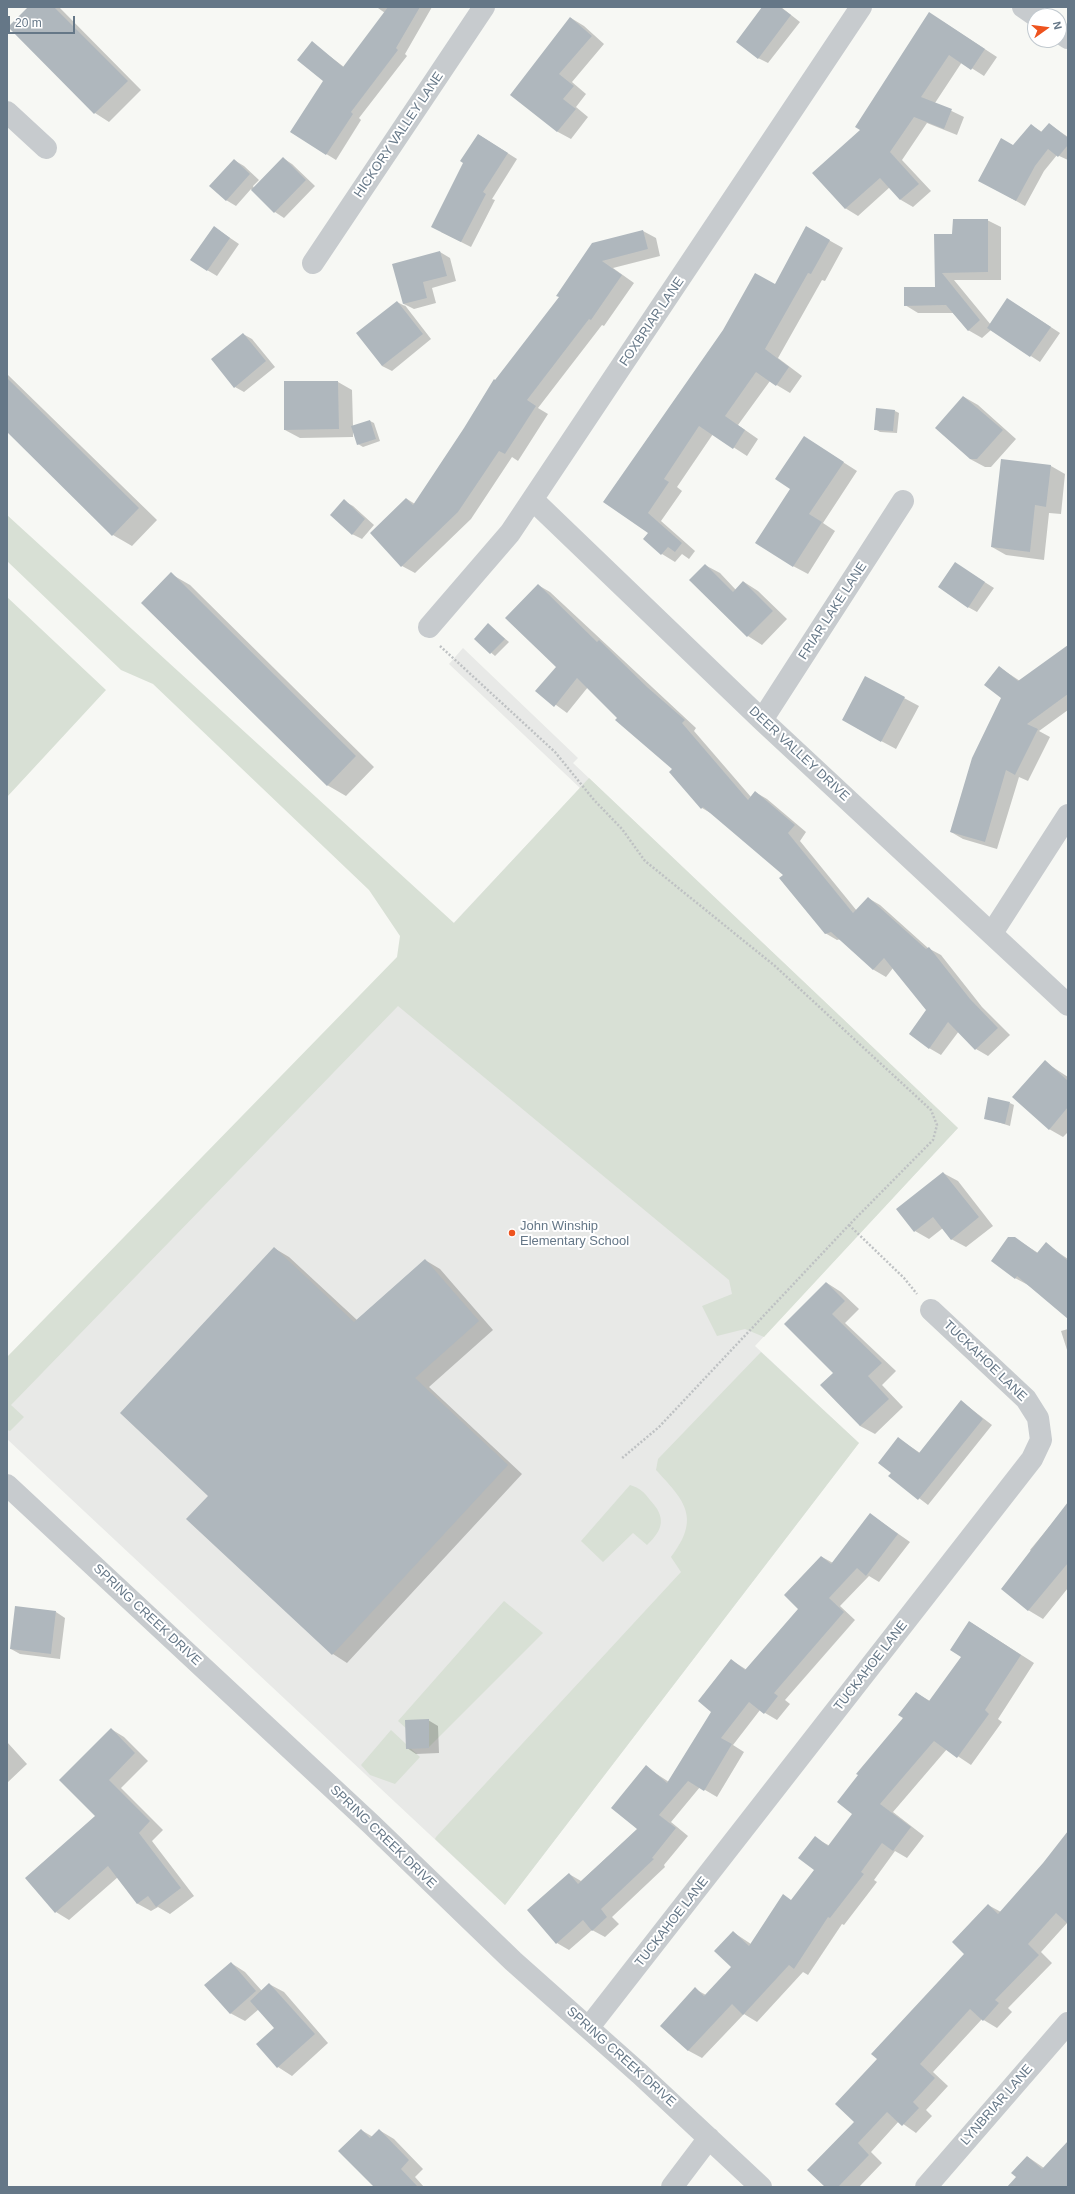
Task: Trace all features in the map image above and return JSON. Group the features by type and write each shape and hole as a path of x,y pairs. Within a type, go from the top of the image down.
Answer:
{"street":[{"name":"HICKORY VALLEY LANE","path":"313,263 484,7"},
{"name":"FOXBRIAR LANE","path":"429,627 510,533 533,500 861,7"},
{"path":"7,112 46,148"},
{"name":"DEER VALLEY DRIVE","path":"533,500 762,720 992,932 1068,1005"},
{"name":"FRIAR LAKE LANE","path":"762,720 903,501"},
{"path":"992,932 1068,815"},
{"name":"TUCKAHOE LANE","path":"589,2027 1032,1459 1041,1440 1038,1418 1026,1399 931,1310"},
{"name":"SPRING CREEK DRIVE","path":"7,1485 371,1824 513,1961 589,2027 761,2187"},
{"name":"LYNBRIAR LANE","path":"926,2187 1068,2023"},
{"path":"672,2187 709,2138"}],"path":[{"path":"429,627 434,641 555,752 594,800 622,829 645,861 775,966 931,1110 937,1125 934,1140 849,1225 659,1427 620,1459"},
{"path":"849,1225 904,1278 931,1310"}],"shaded area":[{"path":"7,515 454,923 589,778 958,1128 764,1337 745,1329 717,1336 702,1306 732,1294 729,1280 398,1006 11,1405 24,1417 10,1431 7,1430 7,1357 397,957 400,936 369,890 153,684 121,670 7,561"},
{"path":"7,597 106,690 7,797"},
{"name":"John Winship Elementary School","path":"463,648 578,758 573,763 958,1128 755,1346 859,1443 505,1905 7,1439 7,1400 580,788 449,664"},
{"path":"761,1352 859,1443 505,1905 435,1839 681,1572 671,1557 680,1543 685,1531 687,1521 686,1510 675,1491 656,1470 658,1459"},
{"path":"630,1485 642,1491 655,1506 661,1517 660,1528 657,1534 647,1545 633,1533 603,1562 581,1541"},
{"path":"504,1601 543,1633 428,1748 398,1721"},
{"path":"391,1730 420,1757 395,1784 370,1775 361,1765"}],"building":[{"path":"28,7 54,7 128,81 94,114 8,27"},
{"path":"388,7 420,7 396,48 398,50 351,112 353,114 326,155 290,132 323,81 297,60 312,41 343,67"},
{"path":"762,7 780,7 791,15 758,59 736,42"},
{"path":"929,12 985,49 971,70 949,55 921,97 952,109 944,129 914,117 890,152 919,184 900,200 880,178 845,209 812,173 860,130 855,127"},
{"path":"570,17 592,36 559,74 574,86 563,99 576,109 557,132 510,95"},
{"path":"1049,123 1068,138 1068,145 1058,157 1048,149 1035,166 1016,201 978,181 1001,138 1013,145 1031,124 1041,132"},
{"path":"478,134 508,153 483,192 486,194 461,242 431,227 463,163 460,161"},
{"path":"283,157 306,180 274,213 251,190"},
{"path":"234,159 250,174 226,201 209,186"},
{"path":"953,219 988,219 988,272 942,273 980,320 968,331 946,305 904,306 904,287 935,287 934,234 952,234"},
{"path":"214,226 230,238 207,271 190,260"},
{"path":"806,226 830,240 811,274 808,273 765,349 789,367 776,386 756,372 725,416 745,430 733,449 699,426 664,479 669,482 648,513 682,543 675,552 668,547 661,555 643,539 648,533 603,502 723,330 755,273 775,284"},
{"path":"643,230 648,249 602,261 622,275 591,320 589,319 527,400 536,406 505,454 499,451 458,512 401,567 370,533 406,498 413,505 464,428 494,379 495,380 559,297 556,296 592,243"},
{"path":"440,251 447,276 423,282 427,298 403,304 392,264"},
{"path":"1007,298 1051,327 1030,357 987,328"},
{"path":"397,301 423,334 382,366 356,333"},
{"path":"243,333 266,361 234,388 211,359"},
{"path":"7,378 139,508 112,536 7,432"},
{"path":"284,381 338,381 339,429 284,430"},
{"path":"963,396 1003,430 977,459 970,459 935,428"},
{"path":"876,408 895,410 893,431 874,430"},
{"path":"370,420 376,439 357,445 351,426"},
{"path":"804,436 844,462 809,514 822,522 793,567 755,543 790,489 775,479"},
{"path":"1001,459 1051,465 1046,507 1035,505 1030,552 991,547"},
{"path":"344,499 365,519 352,535 330,515"},
{"path":"955,562 985,582 968,608 938,587"},
{"path":"705,564 733,592 743,581 773,611 747,637 689,580"},
{"path":"171,572 356,756 327,786 141,603"},
{"path":"538,584 597,642 599,640 647,687 685,720 682,723 748,800 755,791 795,825 788,833 853,913 868,897 926,949 929,947 970,999 998,1028 975,1050 948,1022 929,1049 909,1034 926,1010 884,958 873,970 831,932 825,934 779,878 783,875 703,807 701,809 669,772 672,769 615,720 617,718 577,678 554,707 535,691 556,667 505,618"},
{"path":"488,623 505,639 490,654 474,639"},
{"path":"1068,645 1068,694 1027,724 1038,729 1015,775 1006,770 985,842 950,832 972,758 1001,698 984,685 999,666 1018,681"},
{"path":"865,676 905,697 881,742 842,720"},
{"path":"1045,1060 1068,1081 1068,1107 1049,1130 1012,1097"},
{"path":"988,1097 1010,1102 1005,1124 984,1119"},
{"path":"943,1172 979,1217 951,1240 933,1217 914,1232 896,1209"},
{"path":"1008,1237 1015,1237 1037,1253 1046,1242 1068,1261 1068,1319 1017,1276 1015,1279 991,1261"},
{"path":"274,1247 354,1322 425,1259 479,1321 415,1378 508,1465 332,1655 186,1519 208,1496 120,1413"},
{"path":"826,1282 845,1301 832,1314 882,1363 868,1376 889,1399 860,1426 820,1385 833,1373 784,1324"},
{"path":"961,1400 983,1419 918,1500 888,1476 891,1473 878,1463 898,1437 919,1453"},
{"path":"1068,1502 1068,1563 1028,1611 1001,1589"},
{"path":"870,1513 898,1534 866,1576 857,1568 829,1598 844,1612 774,1693 778,1696 764,1714 749,1702 721,1738 732,1744 704,1791 688,1781 659,1815 676,1828 652,1858 654,1859 601,1909 607,1917 592,1931 583,1920 556,1944 527,1910 569,1873 578,1884 637,1829 611,1808 646,1765 667,1783 711,1712 698,1701 731,1659 745,1670 798,1609 784,1595 821,1556 831,1564"},
{"path":"15,1606 56,1611 51,1654 10,1649"},
{"path":"969,1621 1021,1655 985,1710 989,1714 957,1758 934,1741 880,1804 911,1827 893,1851 882,1843 861,1872 864,1874 830,1918 828,1917 794,1969 789,1965 743,2015 732,2004 688,2051 660,2026 695,1987 704,1996 731,1967 714,1951 733,1931 749,1946 783,1894 791,1900 814,1870 798,1858 815,1836 828,1846 852,1814 837,1802 858,1775 856,1774 903,1718 898,1715 916,1692 929,1701 961,1657 950,1650"},
{"path":"429,1719 429,1748 406,1749 405,1720"},
{"path":"111,1728 135,1753 109,1780 150,1821 139,1833 181,1888 156,1907 148,1896 137,1904 108,1866 55,1913 25,1878 95,1816 59,1780"},
{"path":"1068,1831 1068,1924 1056,1913 1028,1944 1039,1955 995,2000 999,2003 983,2021 970,2009 920,2064 935,2078 913,2102 919,2108 902,2126 887,2112 858,2143 869,2155 838,2187 825,2187 807,2170 854,2122 835,2104 877,2059 871,2054 964,1954 952,1942 988,1904 998,1914 1043,1863"},
{"path":"231,1962 256,1991 230,2014 204,1985"},
{"path":"269,1983 315,2034 277,2068 256,2044 274,2028 250,2001"},
{"path":"361,2129 370,2138 379,2129 409,2160 401,2169 418,2187 374,2187 338,2151"},
{"path":"1068,2141 1068,2187 1007,2187 1016,2177 1011,2173 1027,2156 1042,2169"}],"place":[{"name":"John Winship Elementary School","path":"512,1233"}]}
